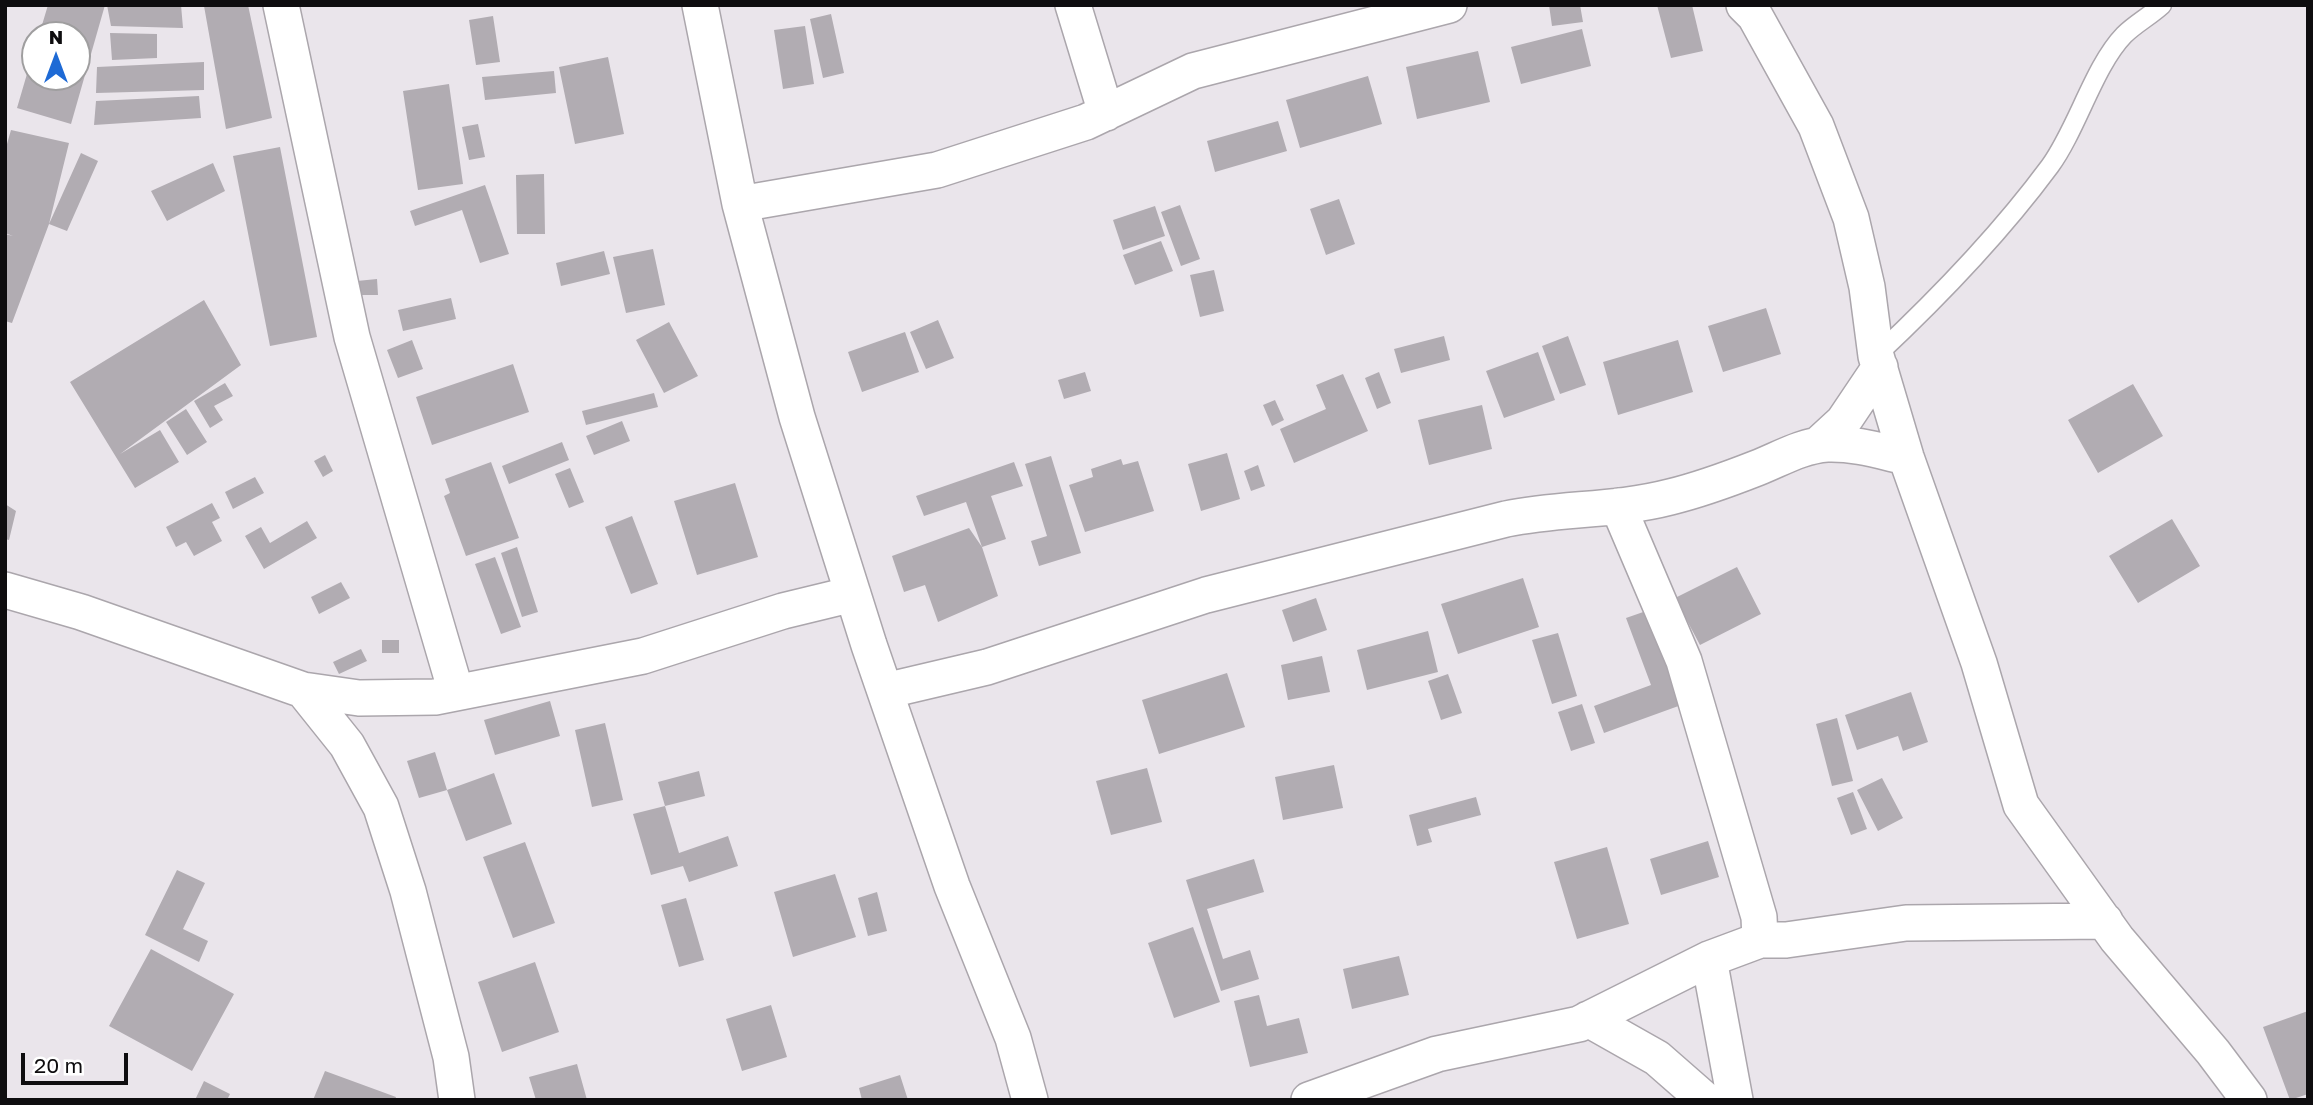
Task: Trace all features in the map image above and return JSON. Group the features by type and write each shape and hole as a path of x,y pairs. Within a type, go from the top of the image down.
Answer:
{"street":[{"path":"281,5 352,337 456,692"},
{"path":"699,5 740,204 797,417 885,691 952,886 1013,1038 1030,1100"},
{"path":"1073,5 1106,113"},
{"path":"740,204 937,170 1086,122 1193,71 1450,5"},
{"path":"1744,5 1755,16 1816,126 1851,218 1867,286 1878,362 1906,457 1979,663 2021,805 2105,921 2249,1100"},
{"path":"1818,445 1843,422 1878,362"},
{"path":"885,691 986,667 1095,634 1206,595 1480,525 1545,511 1618,506 1670,497 1757,468 1801,448 1854,445 1906,457"},
{"path":"1618,506 1684,661 1759,916 1760,940"},
{"path":"5,590 80,612 303,690 359,698 435,697 643,656 783,611 853,593"},
{"path":"303,690 348,745 381,807 418,929 451,1057 457,1100"},
{"path":"1309,1100 1437,1054 1588,1019 1709,959 1760,940 1906,923 2105,921"},
{"path":"1709,959 1735,1100"},
{"path":"1588,1019 1657,1058 1705,1100"}],"lane":[{"path":"1878,362 1964,268 2051,164 2109,56 2124,35 2162,5"}],"building":[{"path":"48,5 105,5 91,54 91,21 43,21"},
{"path":"107,5 181,5 183,28 111,26"},
{"path":"248,5 272,118 226,129 204,6"},
{"path":"1549,5 1580,5 1583,22 1552,26"},
{"path":"1657,5 1692,5 1703,51 1671,58"},
{"path":"831,14 844,73 823,78 810,19"},
{"path":"493,16 500,62 476,65 469,20"},
{"path":"805,26 814,84 783,89 774,30"},
{"path":"1582,29 1591,66 1521,84 1511,47"},
{"path":"110,33 157,34 157,58 112,60"},
{"path":"1478,51 1490,102 1417,119 1406,67"},
{"path":"608,57 624,134 575,144 559,67"},
{"path":"204,62 204,90 96,93 97,67"},
{"path":"554,71 556,93 485,100 482,77"},
{"path":"1368,76 1382,124 1300,148 1286,100"},
{"path":"449,84 463,184 418,190 403,91"},
{"path":"22,91 80,91 71,124 17,108"},
{"path":"199,96 201,118 94,125 96,101"},
{"path":"1278,121 1287,151 1215,172 1207,141"},
{"path":"478,124 485,157 469,160 462,127"},
{"path":"11,130 69,143 49,224 12,323 5,321 5,234 13,236 5,233 5,151"},
{"path":"280,147 317,337 270,346 233,156"},
{"path":"81,153 98,161 67,231 49,224"},
{"path":"213,163 225,191 167,221 151,191"},
{"path":"544,174 545,234 517,234 516,175"},
{"path":"485,185 509,254 480,263 462,210 415,226 410,211"},
{"path":"1339,199 1355,244 1326,255 1310,209"},
{"path":"1180,205 1200,259 1181,266 1161,212"},
{"path":"1155,206 1165,236 1123,250 1113,220"},
{"path":"1161,241 1173,271 1135,285 1123,255"},
{"path":"653,249 665,305 626,313 613,257"},
{"path":"604,251 610,274 561,286 556,263"},
{"path":"1214,270 1224,311 1200,317 1190,275"},
{"path":"377,279 378,295 358,295 357,281"},
{"path":"451,298 456,319 403,331 398,310"},
{"path":"204,300 241,365 120,454 160,430 179,462 135,488 70,382"},
{"path":"1766,308 1781,354 1723,372 1708,326"},
{"path":"938,320 954,358 926,369 910,332"},
{"path":"669,322 698,376 664,393 636,340"},
{"path":"905,332 919,372 862,392 848,352"},
{"path":"1444,336 1450,360 1401,373 1394,349"},
{"path":"1568,336 1586,385 1560,394 1542,346"},
{"path":"412,340 423,369 398,378 387,350"},
{"path":"1678,340 1693,392 1618,415 1603,362"},
{"path":"1538,352 1555,400 1504,418 1486,371"},
{"path":"513,364 529,412 432,445 416,397"},
{"path":"1085,372 1091,391 1064,399 1058,380"},
{"path":"1379,372 1391,403 1377,409 1365,378"},
{"path":"1343,374 1368,431 1294,463 1280,429 1326,409 1316,385"},
{"path":"225,383 233,396 214,406 223,420 210,428 194,401"},
{"path":"2133,384 2163,436 2098,473 2068,420"},
{"path":"654,393 658,407 586,425 582,411"},
{"path":"1275,400 1284,420 1272,426 1263,405"},
{"path":"1482,405 1492,449 1429,465 1418,420"},
{"path":"186,409 207,442 187,455 166,422"},
{"path":"622,421 630,441 594,455 586,436"},
{"path":"562,442 569,460 509,484 502,466"},
{"path":"1227,453 1240,499 1201,511 1188,464"},
{"path":"325,455 333,471 323,477 314,461"},
{"path":"1051,456 1081,553 1039,566 1031,541 1047,536 1025,464"},
{"path":"1121,459 1123,465 1138,461 1154,511 1085,532 1069,485 1093,477 1091,469"},
{"path":"491,462 519,538 466,556 444,496 450,493 445,479"},
{"path":"1014,462 1023,486 991,496 1006,539 982,547 966,502 924,516 916,496"},
{"path":"1258,465 1265,486 1251,491 1244,471"},
{"path":"570,468 584,502 569,508 555,474"},
{"path":"255,477 264,493 233,509 225,492"},
{"path":"735,483 758,557 697,575 674,501"},
{"path":"212,503 220,518 212,522 222,541 194,556 186,542 176,547 166,527"},
{"path":"5,504 16,511 9,540 5,539"},
{"path":"632,516 658,584 631,594 605,527"},
{"path":"2172,519 2200,566 2138,603 2109,556"},
{"path":"307,521 317,538 264,569 245,536 261,527 270,543"},
{"path":"969,528 982,547 998,596 938,622 925,585 904,592 892,556"},
{"path":"517,547 538,612 522,617 501,553"},
{"path":"495,557 521,627 501,634 475,564"},
{"path":"1737,567 1761,614 1700,645 1675,598"},
{"path":"1523,578 1539,627 1458,654 1441,604"},
{"path":"341,582 350,598 319,614 311,597"},
{"path":"1316,598 1327,630 1293,642 1282,610"},
{"path":"1649,610 1684,704 1604,733 1594,706 1651,685 1626,618"},
{"path":"1428,631 1438,672 1367,690 1357,650"},
{"path":"1558,633 1577,696 1552,704 1532,640"},
{"path":"382,640 399,640 399,653 382,653"},
{"path":"361,649 367,661 339,674 333,662"},
{"path":"1322,656 1330,692 1288,700 1281,665"},
{"path":"1227,673 1245,727 1159,754 1142,700"},
{"path":"1448,674 1462,713 1441,720 1428,681"},
{"path":"1911,692 1928,742 1903,751 1898,736 1857,750 1845,715"},
{"path":"550,701 560,736 495,755 484,720"},
{"path":"1582,704 1595,743 1571,751 1558,712"},
{"path":"1837,718 1853,781 1832,786 1816,724"},
{"path":"605,723 623,800 592,807 575,730"},
{"path":"435,752 447,790 419,798 407,761"},
{"path":"1334,765 1343,808 1283,820 1275,777"},
{"path":"1147,768 1162,822 1111,835 1096,781"},
{"path":"699,771 705,796 665,806 658,782"},
{"path":"494,773 512,824 466,841 447,790"},
{"path":"1882,778 1903,818 1878,831 1857,790"},
{"path":"1853,792 1867,829 1851,835 1837,798"},
{"path":"1476,797 1481,815 1428,829 1432,842 1417,846 1409,815"},
{"path":"665,806 679,853 728,836 738,866 689,882 683,866 651,875 633,814"},
{"path":"1708,841 1719,877 1661,895 1650,859"},
{"path":"525,842 555,923 513,938 483,857"},
{"path":"1607,847 1629,924 1577,939 1554,862"},
{"path":"1254,859 1264,892 1207,909 1223,959 1250,950 1259,979 1221,991 1186,880"},
{"path":"177,870 205,883 183,929 208,941 199,962 145,935"},
{"path":"835,874 856,937 793,957 774,892"},
{"path":"877,892 887,931 868,936 858,898"},
{"path":"686,898 704,960 679,967 661,905"},
{"path":"1193,927 1220,1002 1174,1018 1148,943"},
{"path":"151,949 234,994 192,1071 109,1026"},
{"path":"1399,956 1409,995 1352,1009 1343,969"},
{"path":"535,962 559,1032 502,1052 478,982"},
{"path":"1259,995 1267,1026 1299,1018 1308,1053 1250,1067 1234,1001"},
{"path":"771,1005 787,1057 742,1071 726,1019"},
{"path":"2308,1011 2308,1094 2290,1100 2263,1027"},
{"path":"577,1064 587,1100 536,1100 529,1077"},
{"path":"325,1071 396,1097 395,1100 313,1100"},
{"path":"900,1075 908,1100 862,1100 859,1088"},
{"path":"204,1081 230,1094 227,1100 195,1100"}]}
